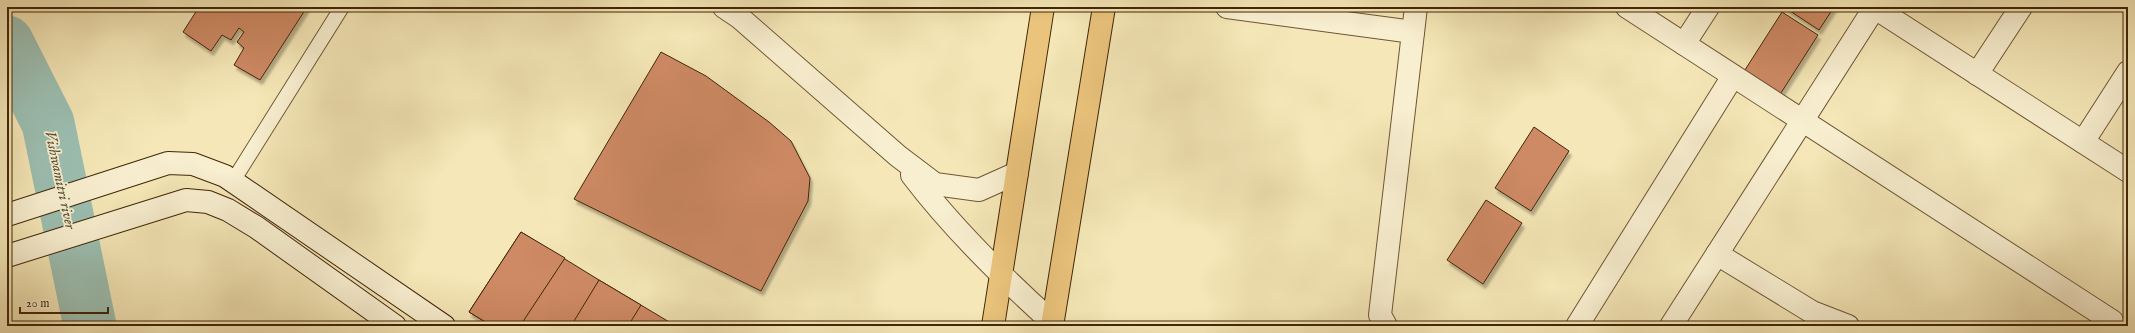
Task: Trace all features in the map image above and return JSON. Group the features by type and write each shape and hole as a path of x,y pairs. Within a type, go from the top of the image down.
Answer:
{"main road":[{"path":"993,326 1043,7"},
{"path":"1053,324 1104,7"}],"street":[{"path":"724,7 751,27 898,156 935,184 979,190 1017,173"},
{"path":"1227,7 1413,32"},
{"path":"1386,326 1380,315 1416,7"},
{"path":"1627,7 2112,321 2108,326"},
{"path":"1684,44 1708,7"},
{"path":"1671,326 1875,7 2128,171"},
{"path":"1978,74 2021,7"},
{"path":"2083,142 2128,72"},
{"path":"1577,326 1734,76"},
{"path":"898,156 934,204 1001,276 1053,324"},
{"path":"7,215 168,163 193,164 225,176 233,181 444,326"},
{"path":"7,256 186,200 208,202 228,210 256,227 395,326"},
{"path":"1717,254 1808,319 1848,326"}],"lane":[{"path":"233,181 342,7"}],"building":[{"path":"199,7 307,7 260,80 234,65 244,48 237,42 244,32 239,28 231,40 222,35 211,51 183,32"},
{"path":"1784,7 1834,7 1819,30"},
{"path":"1782,12 1818,35 1779,96 1743,73"},
{"path":"661,52 706,76 769,122 791,141 810,178 808,201 761,291 574,199"},
{"path":"1534,127 1569,151 1531,211 1495,188"},
{"path":"1486,200 1522,223 1483,284 1447,260"},
{"path":"521,232 676,326 492,326 469,312"},
{"path":"521,232 565,258 520,326 492,326 469,312"},
{"path":"599,280 641,305 628,326 571,326"}],"waterway":[{"name":"Vishwamitri river","path":"7,42 48,123 90,326"}]}
